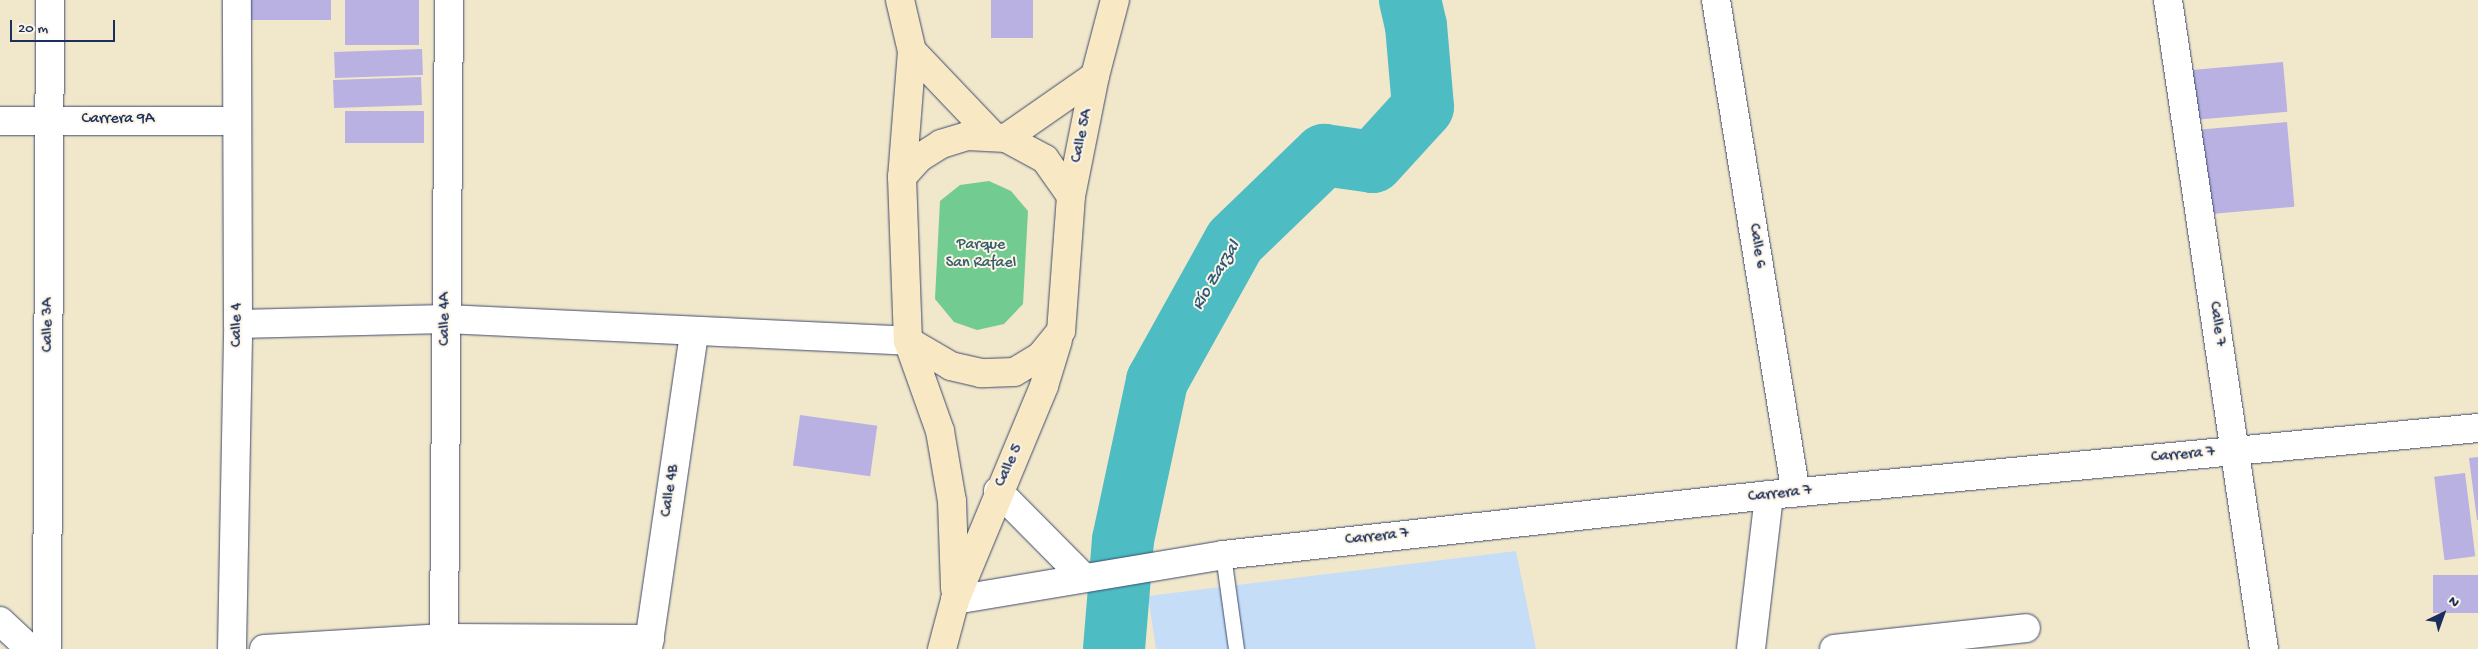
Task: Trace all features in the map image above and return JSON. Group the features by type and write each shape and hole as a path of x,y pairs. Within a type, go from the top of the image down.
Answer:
{"main road":[{"path":"900,0 912,51 902,178"},
{"name":"Calle 5A","path":"1061,331 1070,196 1095,76 1115,0"},
{"path":"912,51 999,137 1045,159 1070,196"},
{"name":"Calle 5A","path":"999,137 1095,76"},
{"path":"902,178 919,158 941,144 967,136 999,137"},
{"name":"Calle 5","path":"902,178 908,341 940,431 952,501 955,600"},
{"path":"908,341 951,366 981,373 1014,372 1042,356 1061,331"},
{"name":"Calle 5","path":"942,649 955,600 998,491 1044,386 1061,331"}],"street":[{"name":"Calle 3A","path":"47,649 50,0"},
{"name":"Calle 4","path":"232,649 238,324 237,0"},
{"name":"Calle 4A","path":"444,638 449,0"},
{"name":"Calle 6","path":"1716,0 1796,493"},
{"name":"Calle 7","path":"2168,0 2264,649"},
{"name":"Carrera 9A","path":"0,121 236,120"},
{"path":"238,324 446,319 908,341"},
{"name":"Calle 4B","path":"649,644 694,332"},
{"name":"Carrera 7","path":"955,600 1223,555 1769,495 2478,428"},
{"path":"998,491 1091,577"},
{"path":"1751,649 1769,495"},
{"path":"0,621 30,649"},
{"path":"1834,649 2026,628"},
{"path":"264,649 444,638 649,644"}],"lane":[{"path":"1223,555 1236,649"}],"shaded area":[{"path":"1516,551 1536,649 1156,649 1148,596"}],"green space":[{"name":"Parque San Rafael","path":"989,181 1011,191 1028,211 1023,304 1004,324 977,330 954,322 935,299 940,201 960,185"}],"building":[{"path":"250,0 331,0 331,20 250,20"},
{"path":"345,0 419,0 419,45 345,45"},
{"path":"991,0 1033,0 1033,38 991,38"},
{"path":"422,49 423,75 335,78 334,52"},
{"path":"2283,62 2287,112 2191,120 2186,70"},
{"path":"421,77 422,105 334,108 333,80"},
{"path":"345,111 424,111 424,143 345,143"},
{"path":"2287,122 2294,207 2203,215 2195,130"},
{"path":"800,415 877,426 870,476 793,466"},
{"path":"2478,457 2478,520 2477,520 2469,458"},
{"path":"2465,473 2475,556 2444,560 2434,477"},
{"path":"2433,575 2478,575 2478,613 2433,613"}],"waterway":[{"name":"Río Zarzal","path":"1114,649 1123,540 1157,381 1235,241 1324,155 1373,162 1423,107 1416,26 1410,0"}]}
